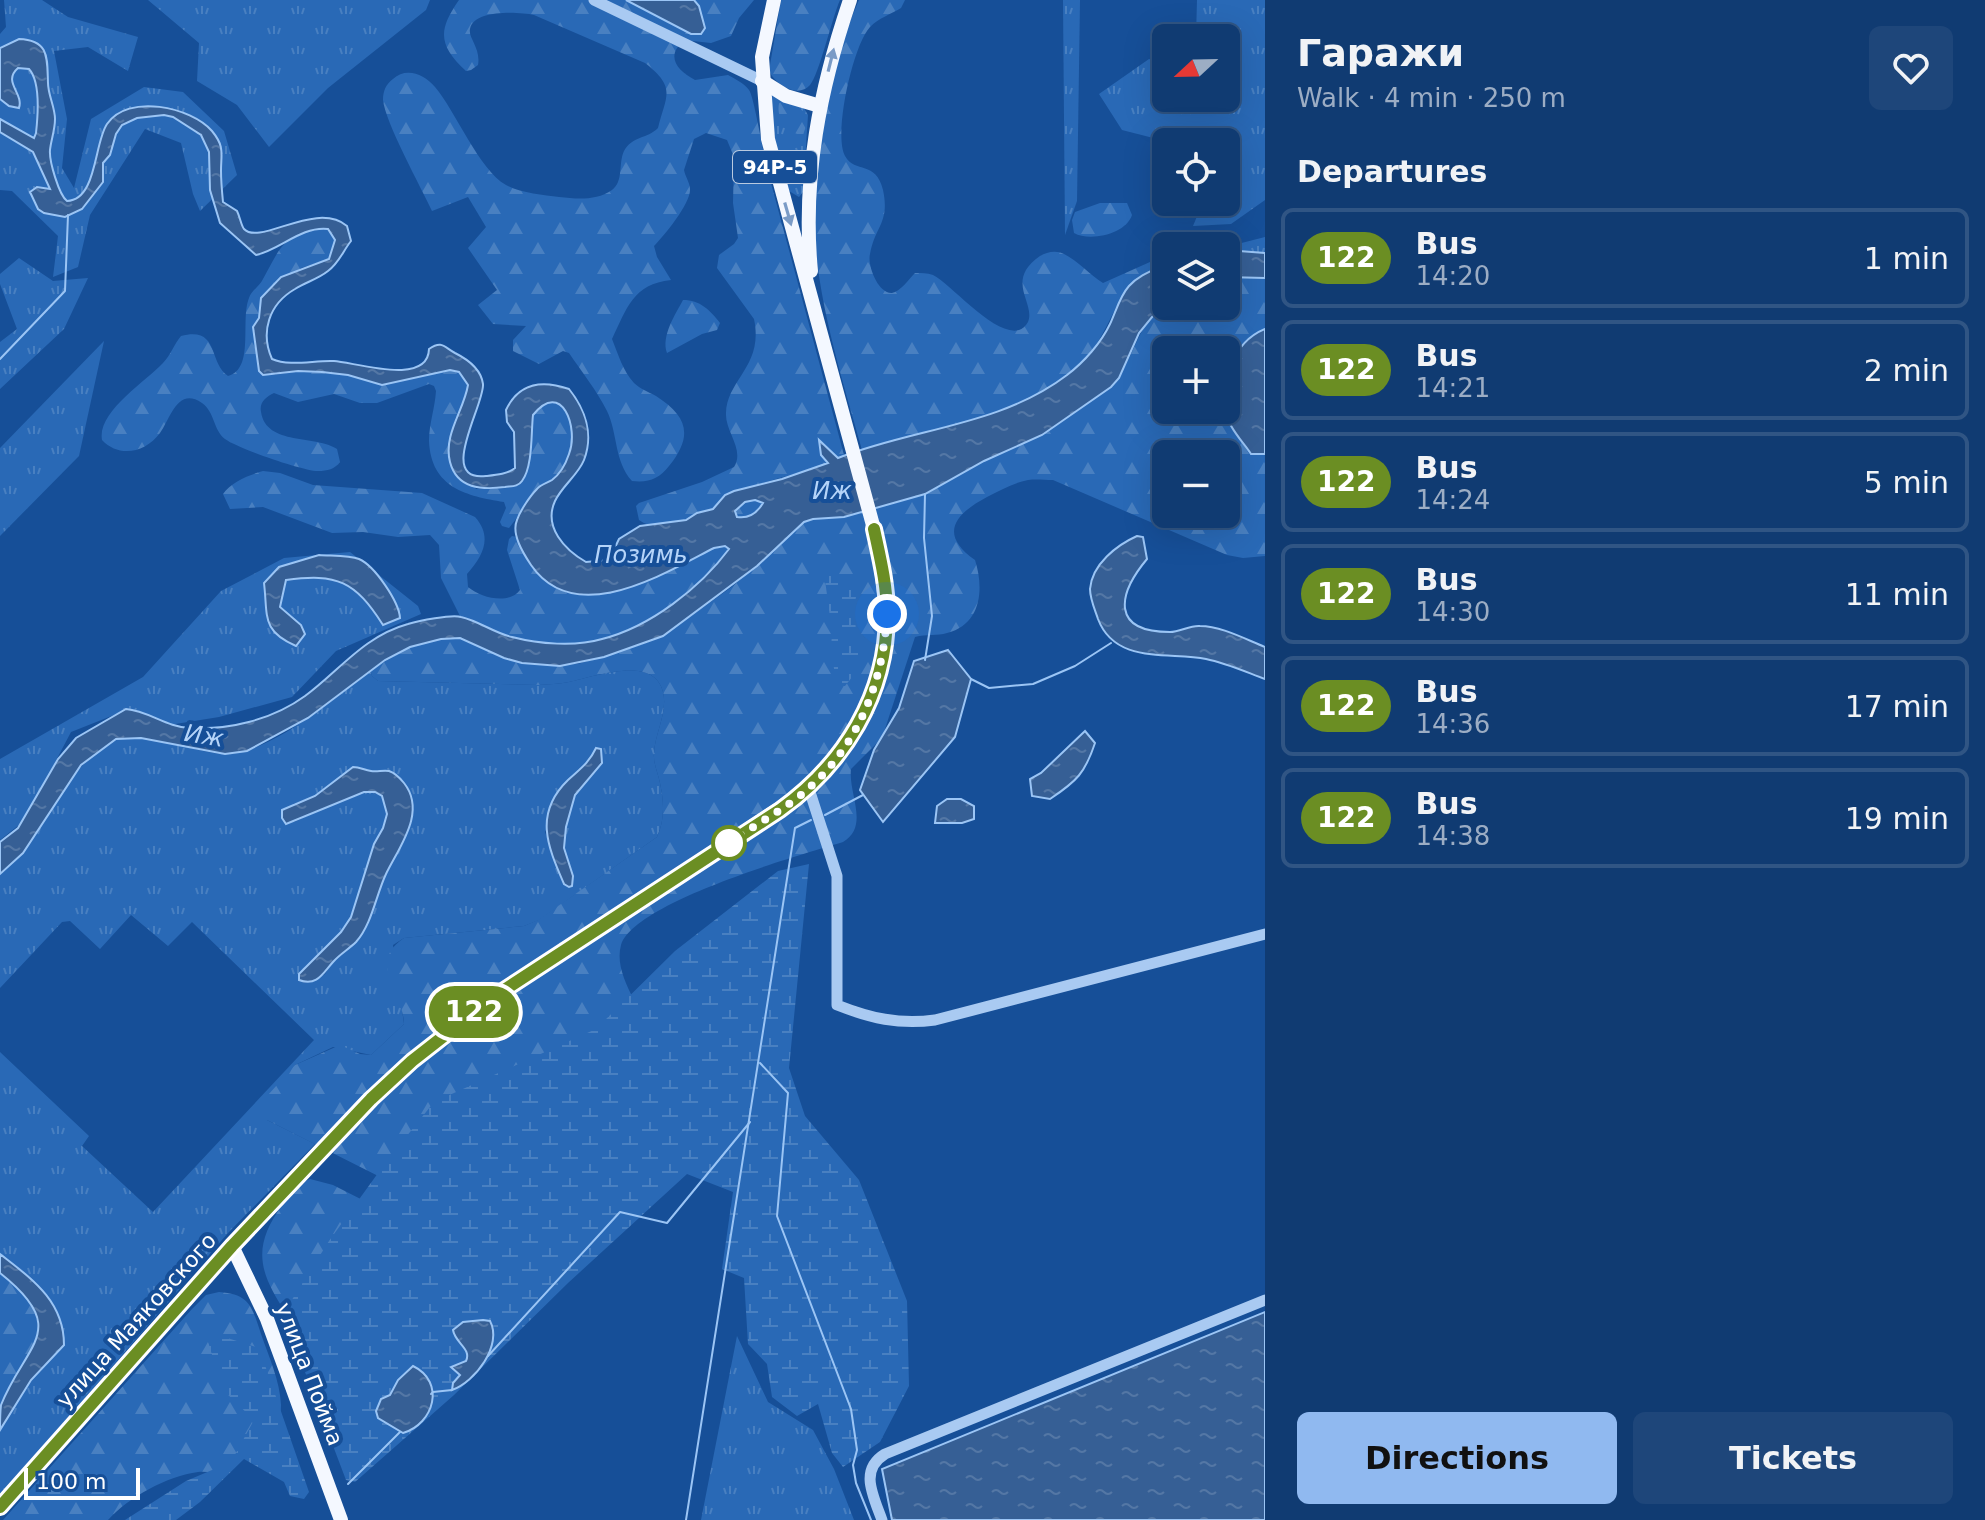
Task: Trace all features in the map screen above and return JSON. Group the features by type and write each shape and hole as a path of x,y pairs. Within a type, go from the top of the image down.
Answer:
{"main road":[{"name":"94Р-5","path":"774,0 762,57 768,139 821,330"},
{"name":"94Р-5","path":"821,330 812,280 808,200 820,106 836,39 850,0"},
{"path":"762,81 786,96 820,106"},
{"name":"улица Маяковского","path":"0,1507 232,1246 371,1099 450,1030 495,996 809,789 857,729 879,676 886,644 887,614 874,529 821,330"},
{"name":"улица Пойма","path":"232,1246 267,1319 341,1520"}],"street":[{"path":"594,0 762,81"},
{"path":"809,789 837,876 837,1005 860,1014 910,1023 935,1020 1265,934"},
{"path":"882,1520 869,1472 873,1461 885,1454 1265,1300"}],"green space":[{"path":"4,0 42,0 68,17 138,37 128,71 88,47 54,51 67,119 62,168 74,188 91,119 144,87 183,92 224,131 237,175 200,211 181,143 145,129 90,215 78,267 53,277 58,236 12,191 0,190 0,34 6,27"},
{"path":"148,0 430,0 426,10 328,88 269,147 237,105 197,81 199,43"},
{"path":"459,0 754,0 739,18 731,36 711,43 684,40 674,57 683,72 695,80 728,75 749,90 844,455 838,458 821,455 829,463 749,488 722,501 713,510 676,522 657,526 639,520 636,506 639,503 702,482 734,467 737,460 726,413 732,391 750,360 756,335 754,319 717,268 719,255 738,238 733,203 734,157 727,140 706,133 694,139 684,170 690,187 689,195 676,219 654,246 671,280 648,287 633,299 612,339 634,383 666,403 684,427 682,445 665,470 653,479 632,481 622,465 607,411 569,353 563,351 539,364 513,351 513,340 526,326 493,324 478,305 497,290 468,248 486,227 468,197 432,211 390,123 383,97 387,85 398,75 409,73 420,76 443,97 486,167 506,185 532,193 586,198 612,190 618,182 622,156 627,146 658,128 666,100 665,86 645,63 534,15 518,13 488,15 473,23 470,32 478,53 478,65 466,71 450,53 444,37 447,20"},
{"path":"781,0 840,0 814,79 802,90 784,86 769,71"},
{"path":"859,0 905,0 901,8 870,27 864,37 851,70 841,129 845,156 854,165 876,175 883,190 885,210 870,259 872,271 882,289 895,292 915,273 933,275 998,326 1019,330 1027,323 1029,315 1022,283 1024,274 1040,256 1055,252 1064,254 1103,283 1152,262 1152,271 1127,290 1089,354 1042,393 1014,407 953,428 862,450 824,302 814,221 822,124 847,29"},
{"path":"1063,0 1080,0 1077,201 1065,235"},
{"path":"1197,0 1265,0 1265,200 1231,224 1193,226 1197,216 1240,216 1240,128 1152,128 1152,138 1122,130 1099,94 1149,59 1152,60 1152,112 1240,112 1240,24 1196,24"},
{"path":"770,96 804,108 808,115 803,192 799,197 789,191 776,147"},
{"path":"789,102 803,111 806,126 803,135 792,132 784,125 779,115 779,103"},
{"path":"1100,203 1127,203 1132,215 1123,227 1107,234 1089,237 1074,233 1072,220 1075,212"},
{"path":"327,229 335,240 329,259 301,268 261,298 259,371 275,375 298,371 348,375 382,385 450,370 459,372 468,385 466,399 455,419 449,451 476,489 506,488 521,482 528,465 533,415 546,404 557,404 566,412 571,427 567,461 558,475 543,484 509,528 500,522 506,508 504,502 477,497 453,487 436,470 429,441 436,391 429,384 377,403 360,403 334,394 298,402 274,393 266,398 261,412 272,430 337,449 340,462 325,471 285,463 232,443 218,431 206,407 193,399 180,402 160,433 140,449 124,451 102,440 102,429 114,408 163,363 181,336 202,336 212,347 222,370 228,376 236,372 244,354 250,295 262,282 284,245 297,235"},
{"path":"1265,237 1265,253 1240,251 1240,243"},
{"path":"19,258 53,281 88,278 64,329 0,389 0,342 17,329 0,284 0,274"},
{"path":"1240,277 1265,278 1265,556 1243,558 1227,555 1164,528 1240,528 1240,440 1152,440 1152,523 1053,480 1023,481 987,497 966,510 955,525 954,533 964,551 975,560 979,582 978,604 967,622 959,628 943,634 915,637 884,732 851,769 857,818 851,835 843,842 721,882 655,913 633,929 621,945 620,965 633,998 408,1191 267,1120 259,1105 295,1065 340,1045 360,1054 371,1055 404,1024 387,967 393,948 404,938 524,926 538,920 657,837 661,824 662,797 654,757 664,700 657,680 648,674 622,671 565,683 538,685 378,681 370,670 410,647 441,639 460,638 504,658 542,665 578,664 663,636 733,586 804,522 844,517 1042,435 1111,387 1152,316 1152,320 1240,320"},
{"path":"683,300 704,307 720,323 717,330 702,334 667,353 667,333"},
{"path":"104,341 79,456 0,536 0,448"},
{"path":"263,471 280,473 313,485 422,493 475,517 485,539 478,560 467,574 468,587 495,598 509,597 520,590 507,550 512,536 517,537 526,557 605,594 652,579 714,548 725,546 729,549 689,591 640,624 593,641 558,644 534,641 498,633 460,616 441,578 439,545 430,535 398,537 363,532 332,533 263,507 230,509 223,494 226,490"},
{"path":"755,500 764,503 752,514 736,517 735,511 744,502"},
{"path":"350,552 418,606 421,614 336,651 292,697 219,717 169,725 133,710 71,732 24,821 0,840 0,759 143,677 221,591 284,558"},
{"path":"830,574 845,575 857,593 855,619 860,667 845,686 837,686 831,651 832,632 825,580"},
{"path":"370,670 378,681 538,685 565,683 622,671 648,674 657,680 664,700 654,753 663,804 657,837 539,920 524,926 404,938 393,945 404,1024 371,1055 333,1047 295,1065 267,1120 315,1144 228,1233 0,1496 0,1430 31,1380 64,1345 30,1278 0,1254 0,1052 89,1136 82,1146 153,1212 314,1040 192,922 168,946 131,915 100,949 70,921 62,922 0,988 0,874 30,841 80,768 96,752 115,740 138,737 211,753 241,752 260,746 301,723","holes":["596,748 596,771 575,795 566,827 564,848 573,877 572,886 569,887 564,884 545,832 569,780 589,762","353,767 369,771 387,770 401,779 412,807 411,824 375,898 366,928 325,974 303,983 299,974 341,932 351,917 387,814 382,796 372,793 350,796 294,822 293,804 315,796"]},
{"path":"809,864 789,1068 805,1116 859,1180 907,1301 909,1386 880,1442 843,1467 832,1453 818,1404 797,1416 772,1397 767,1364 748,1344 744,1278 722,1269 733,1192 687,1174 568,1283 454,1395 355,1482 346,1480 283,1314 329,1241 386,1162 434,1102 596,1029 675,951 778,871"},
{"path":"310,1179 333,1185 398,1218 286,1313 269,1284 262,1258 263,1246 266,1233 283,1204 298,1186"},
{"path":"0,1273 32,1307 37,1338 32,1353 0,1408"},
{"path":"219,1292 244,1299 255,1316 279,1387 280,1415 273,1431 220,1471 174,1478 127,1503 108,1520 3,1520 192,1309 206,1295"},
{"path":"205,1331 259,1348 309,1492 304,1499 290,1496 284,1482 244,1459 200,1502 176,1520 125,1520 186,1481 231,1462 254,1420 222,1389"},
{"path":"737,1336 768,1402 813,1430 834,1469 854,1520 701,1520"}],"water":[{"path":"626,0 694,0 699,6 705,28 701,34 691,34"},
{"path":"19,39 42,47 55,119 51,162 67,201 77,198 84,191 107,124 117,114 129,109 160,107 190,115 212,131 219,141 223,202 237,211 244,229 252,233 262,232 320,218 334,219 347,226 351,241 335,264 324,274 286,295 273,311 267,329 272,359 294,363 334,361 404,370 417,367 425,360 429,349 440,345 464,358 473,365 483,384 464,455 465,467 472,475 498,475 515,468 514,432 507,422 506,410 518,394 541,384 569,389 580,405 586,422 587,450 581,465 555,501 552,520 558,537 586,562 609,560 619,539 640,526 686,520 713,509 725,495 734,491 828,463 821,455 819,440 838,458 985,416 1041,392 1067,375 1092,352 1129,286 1152,271 1152,317 1139,333 1119,378 1111,387 1042,435 984,461 925,494 844,517 804,522 757,566 663,636 604,657 560,666 522,663 460,638 441,639 410,647 385,660 308,718 247,751 225,754 141,738 116,739 81,765 23,853 0,874 0,842 18,828 58,759 76,738 126,709 190,728 250,722 279,711 305,696 378,637 408,624 435,618 461,617 505,635 557,644 602,639 638,625 673,604 704,578 729,549 725,546 714,548 645,582 595,595 571,593 549,584 525,555 517,537 516,525 520,512 531,496 540,486 555,478 568,457 572,432 566,411 560,405 552,402 543,405 533,415 530,458 526,475 520,483 479,488 458,478 450,462 449,442 468,385 459,372 450,370 382,385 348,375 322,372 263,375 259,371 253,327 259,318 261,298 281,277 329,259 335,240 328,229 309,231 256,255 220,223 210,190 209,152 201,135 173,117 164,115 137,118 122,125 110,155 103,163 103,182 82,209 65,217 44,213 38,209 30,192 37,187 50,189 33,152 0,132 0,119 34,138 37,90 29,69 18,68 12,78 19,97 19,108 9,106 0,99 0,48","holes":["755,500 763,503 758,510 745,517 737,517 735,511 745,502"]},
{"path":"1240,251 1265,253 1265,278 1240,277"},
{"path":"1265,329 1265,454 1251,454 1230,424 1240,424 1240,349 1253,335"},
{"path":"1137,536 1143,537 1147,559 1137,572 1126,598 1125,609 1129,618 1137,626 1151,630 1174,632 1196,626 1216,628 1265,647 1265,679 1206,659 1129,650 1106,633 1092,601 1092,580 1107,556"},
{"path":"319,555 350,557 365,563 391,594 400,618 383,625 363,598 343,583 319,578 286,580 280,607 301,625 305,634 296,646 277,634 268,621 264,583 279,567"},
{"path":"948,650 971,679 955,737 883,822 860,790 874,750 899,708 914,661"},
{"path":"1085,731 1095,743 1079,776 1050,799 1032,796 1030,779 1041,773"},
{"path":"596,748 601,749 602,763 575,795 566,827 564,848 573,876 572,886 569,887 564,884 553,857 547,818 557,793"},
{"path":"353,767 389,771 397,776 410,794 412,817 361,935 319,978 305,982 299,980 299,974 341,932 351,917 387,814 382,796 375,792 364,792 286,824 282,810 315,796"},
{"path":"947,799 961,799 974,806 974,819 962,823 935,823 937,806"},
{"path":"0,1254 34,1282 52,1303 63,1329 64,1345 31,1380 0,1430 1,1405 36,1338 38,1324 34,1309 0,1273"},
{"path":"1265,1312 1265,1520 892,1520 882,1469"},
{"path":"490,1321 493,1331 490,1351 478,1371 452,1390 453,1383 460,1375 451,1367 466,1361 467,1357 453,1330 463,1322"},
{"path":"413,1366 430,1382 432,1402 422,1421 403,1433 378,1418 376,1411 381,1399 390,1395 398,1380"}],"waterway":[{"path":"0,359 65,291 68,215"},
{"path":"925,494 924,538 932,616 925,660"},
{"path":"971,679 989,688 1033,684 1075,666 1111,643"},
{"path":"825,815 863,795"},
{"path":"686,1520 795,828 811,820"},
{"path":"760,1063 788,1093 777,1216 851,1409 857,1450 853,1465 856,1483 871,1520"},
{"path":"488,1356 620,1212 667,1223 750,1122"},
{"path":"431,1394 452,1390"},
{"path":"348,1484 400,1432"}],"bus line":[{"name":"122","path":"0,1507 232,1246 371,1099 412,1061 495,996 780,810 809,789 828,768 857,729 879,676 886,644 886,594 874,529"}],"route":[{"path":"729,843 809,789 845,747 857,729 879,676 886,644 887,614"}],"water label":[{"name":"Иж","path":"832,491"},
{"name":"Позимь","path":"641,555"},
{"name":"Иж","path":"204,736"}]}
